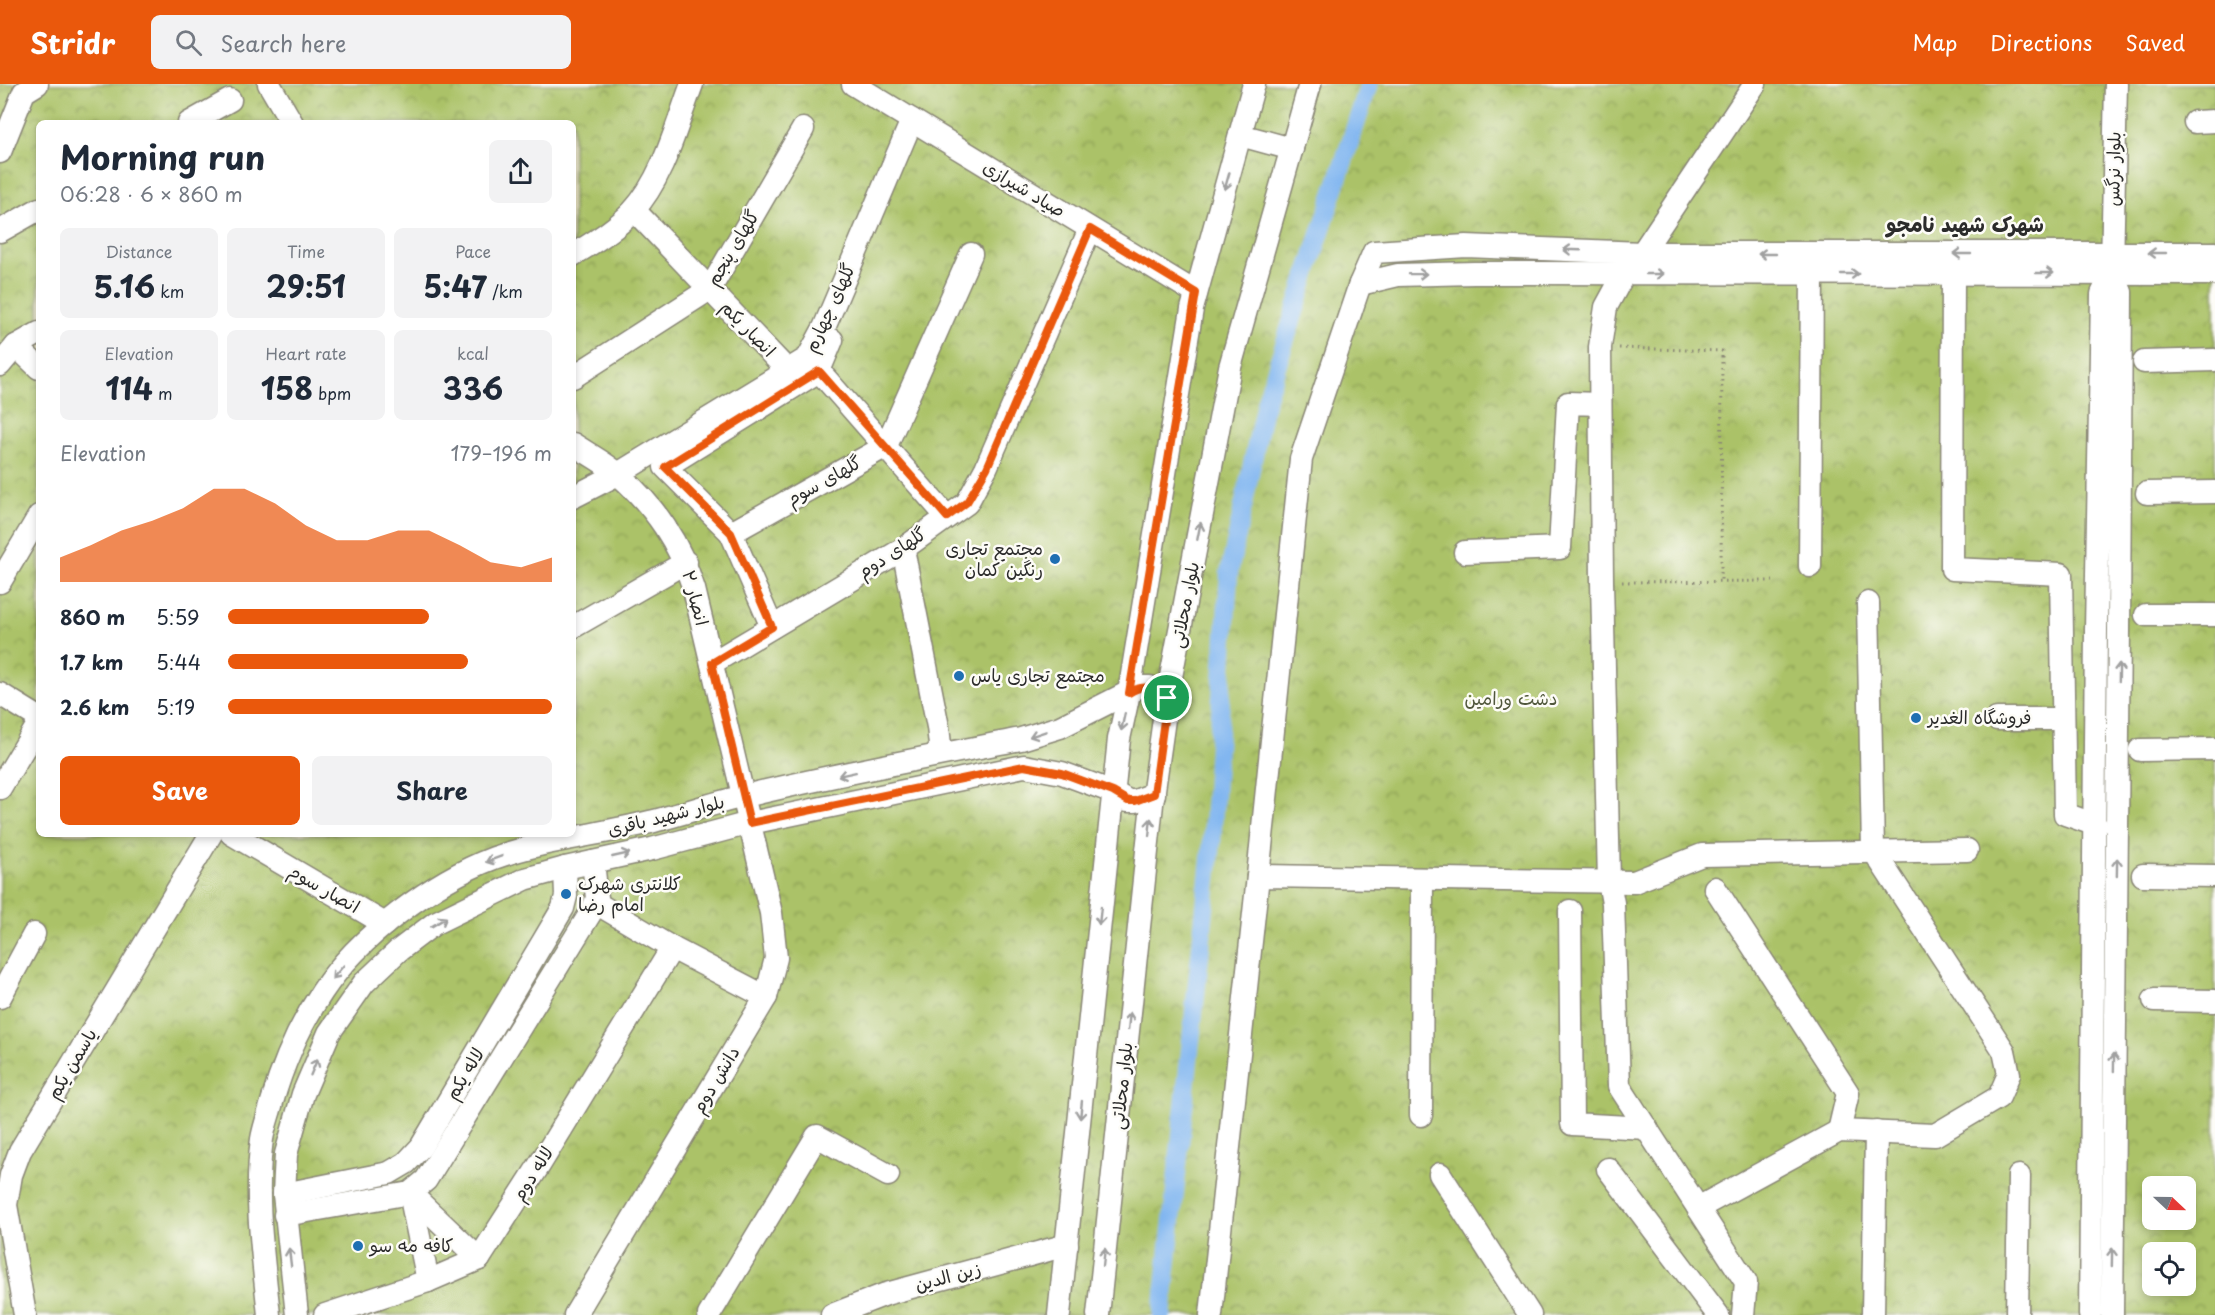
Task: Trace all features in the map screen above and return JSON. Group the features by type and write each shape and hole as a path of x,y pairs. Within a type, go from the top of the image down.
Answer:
{"street":[{"path":"0,152 24,92 37,84"},
{"path":"269,84 290,120"},
{"path":"576,253 604,236 634,210 658,175 692,84"},
{"name":"صیاد شیرازی","path":"853,84 1196,293"},
{"path":"1059,1315 1119,739 1129,693 1196,293 1254,84"},
{"name":"بلوار محلاتی","path":"1098,1315 1154,794 1167,698 1230,367 1310,84"},
{"path":"1642,253 1755,84"},
{"name":"بلوار نرگس","path":"2112,263 2116,84"},
{"path":"194,120 230,100"},
{"name":"گلهای چهارم","path":"576,495 618,474 808,358 824,328 912,120"},
{"name":"گلهای پنجم","path":"576,375 710,289 803,129"},
{"path":"1240,135 1292,149"},
{"path":"772,627 731,533 665,467 819,371 896,195"},
{"name":"انصار یکم","path":"634,210 788,371"},
{"path":"0,231 36,211"},
{"name":"گلهای دوم","path":"712,663 903,549 967,502 987,468 1090,229"},
{"path":"1211,1315 1301,459 1360,284 1374,252 1466,246 1642,253 1831,255 2112,263 2215,274"},
{"path":"1360,284 1398,274 1953,273 2112,263 2215,253"},
{"path":"886,447 971,254"},
{"path":"2090,1315 2096,630 2102,294 2112,263"},
{"path":"2112,263 2121,292 2112,1315"},
{"path":"1953,273 1952,569 2061,574 2065,814 2096,825"},
{"path":"1624,274 1606,306 1600,347 1602,582 1609,882 1613,903 1619,1086 1746,1282 1743,1315"},
{"path":"1810,566 1812,274"},
{"path":"0,365 16,346 36,335"},
{"path":"16,346 36,365"},
{"path":"2144,362 2215,360"},
{"path":"819,371 947,517"},
{"path":"1465,552 1560,548 1568,403 1600,404"},
{"name":"انصار ۲","path":"576,446 618,474 663,522 686,562 750,823"},
{"name":"گلهای سوم","path":"731,533 886,447"},
{"path":"2147,493 2215,492"},
{"path":"0,582 36,521"},
{"path":"903,549 938,727 941,754"},
{"path":"576,625 686,562"},
{"path":"1698,1208 1839,1131 1935,1135 1999,1097 2010,1074 2004,1051 1873,850 1868,603"},
{"path":"2146,615 2215,615"},
{"path":"2062,629 2119,630"},
{"path":"1129,693 1139,687 1150,687 1167,698"},
{"name":"بلوار شهید باقری","path":"269,1315 258,1190 262,1136 278,1082 301,1028 323,990 354,953 385,924 439,886 468,869 496,858 545,844 649,822 744,796 1021,739 1060,727 1129,693"},
{"path":"0,694 36,718"},
{"path":"1997,719 2064,719"},
{"path":"0,788 36,725"},
{"path":"2140,750 2215,749"},
{"name":"بلوار شهید باقری","path":"297,1315 285,1205 286,1154 303,1094 329,1033 364,983 399,951 435,923 525,879 565,868 750,823 1024,766 1062,773 1113,792 1128,801 1135,801 1154,794"},
{"name":"دانش دوم","path":"575,1315 766,997 776,958 771,913 750,823"},
{"name":"یاسمن یکم","path":"25,1315 6,1205 11,1175 20,1151 209,837"},
{"name":"انصار سوم","path":"237,837 385,924"},
{"path":"1258,876 1634,882 1702,855 1967,850"},
{"path":"285,1205 410,1193 426,1180 596,903 593,862"},
{"name":"لاله یکم","path":"285,1205 389,1173 406,1163 421,1147 563,908 566,896 565,868"},
{"path":"2143,875 2215,876"},
{"path":"1421,1115 1422,879"},
{"path":"1715,888 1848,1094 1839,1131"},
{"path":"596,903 672,948 766,997"},
{"path":"1570,910 1572,1124 1647,1128"},
{"path":"0,997 34,934"},
{"name":"لاله دوم","path":"479,1259 672,948"},
{"path":"2154,1000 2215,1001"},
{"path":"1873,1315 1876,1132"},
{"path":"709,1315 817,1136 888,1175"},
{"path":"1608,1169 1718,1315"},
{"path":"1440,1174 1530,1315"},
{"path":"2017,1315 2019,1176"},
{"path":"325,1315 428,1281 479,1259 410,1193"},
{"path":"410,1193 428,1281"},
{"name":"زین الدین","path":"832,1315 886,1294 1067,1245"}],"path":[{"path":"1600,347 1722,351 1720,581"},
{"path":"1602,582 1773,581"}],"green space":[{"name":"دشت ورامین","path":"0,84 2215,84 2215,1315 0,1315"}],"waterway":[{"path":"1162,1315 1212,841 1229,573 1265,403 1369,84"}],"place":[{"name":"مجتمع تجاری رنگین کمان","path":"1055,559"},
{"name":"مجتمع تجاری یاس","path":"959,676"},
{"name":"فروشگاه الغدیر","path":"1916,718"},
{"name":"کلانتری شهرک امام رضا","path":"566,894"},
{"name":"کافه مه سو","path":"358,1246"}],"district":[{"name":"شهرک شهید نامجو","path":"1965,225"}],"route":[{"path":"1090,229 1196,293 1129,693 1139,687 1150,687 1167,698 1154,794 1135,801 1122,799 1113,792 1062,773 1024,766 750,823 712,663 772,627 731,533 665,467 819,371 947,517 967,502 987,468 1090,229"}]}
